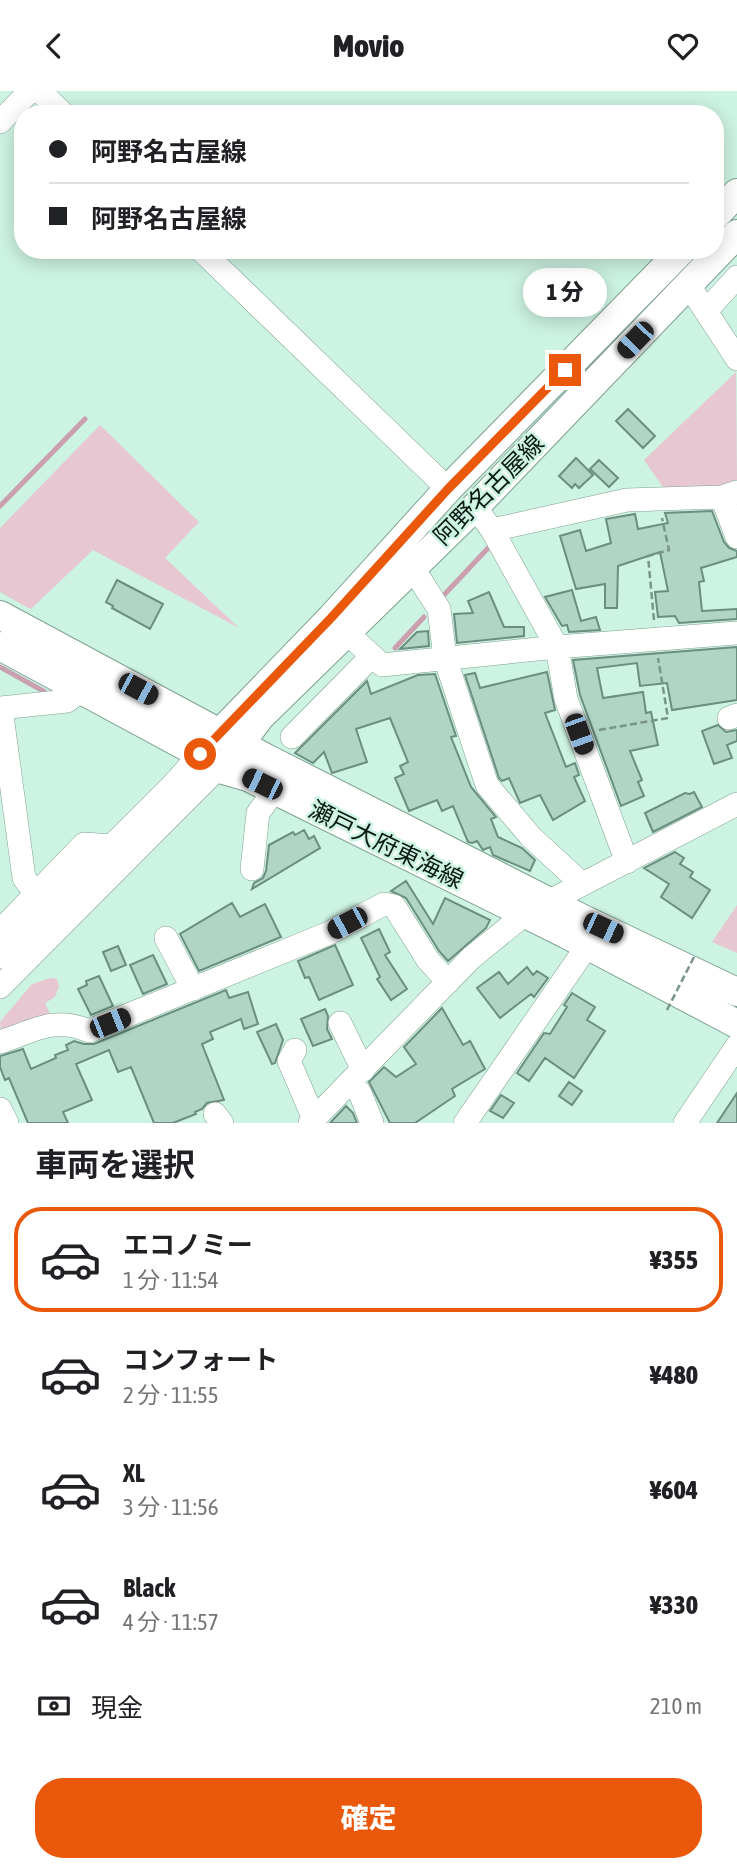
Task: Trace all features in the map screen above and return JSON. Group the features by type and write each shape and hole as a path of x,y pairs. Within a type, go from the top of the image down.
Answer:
{"main road":[{"path":"724,207 737,194"},
{"name":"阿野名古屋線","path":"724,248 737,234"},
{"name":"阿野名古屋線","path":"230,739 331,618 448,489 673,259"},
{"name":"阿野名古屋線","path":"230,739 260,717 475,507 713,259"},
{"name":"瀬戸大府東海線","path":"0,615 537,907 588,945 737,1024"},
{"name":"瀬戸大府東海線","path":"0,646 210,762 737,992"}],"street":[{"path":"16,105 30,91"},
{"path":"40,91 54,105"},
{"path":"0,122 14,108"},
{"path":"210,259 448,489"},
{"path":"706,311 737,277"},
{"path":"688,285 737,359"},
{"path":"492,530 626,499 729,495 737,537"},
{"path":"475,507 492,530 556,647 566,699 627,862"},
{"path":"412,567 439,609 445,658 487,785 531,837 581,883"},
{"path":"346,632 382,665 556,647 737,633"},
{"path":"292,737 372,656"},
{"path":"36,894 24,878 0,708 67,701 81,691"},
{"path":"0,987 230,739"},
{"path":"0,957 112,846 210,762"},
{"path":"252,869 258,813 275,790"},
{"path":"295,1050 289,1061 312,1121 471,958 537,907 737,804"},
{"path":"0,931 83,844 112,846"},
{"path":"0,1042 58,1023 89,1031 329,933 389,903 402,916 428,960 448,982"},
{"path":"166,938 193,989"},
{"path":"465,1123 588,945"},
{"path":"340,1023 360,1093 372,1123"},
{"path":"685,1123 737,1046"},
{"path":"0,1109 7,1123"}],"path":[{"path":"667,1010 695,955"}],"shaded area":[{"path":"736,372 737,481 720,487 663,487 644,460"},
{"path":"100,425 199,522 165,558 239,628 93,550 30,609 0,592 0,528"},
{"path":"737,905 737,953 712,942"},
{"path":"51,978 57,979 59,987 55,997 45,1003 53,1020 2,1037 0,1022 32,984"}],"building":[{"path":"628,409 655,436 643,448 616,421"},
{"path":"576,458 593,475 579,488 575,484 572,488 559,476"},
{"path":"599,460 618,478 609,487 590,469"},
{"path":"712,511 724,542 737,551 737,557 701,568 704,581 699,582 702,611 737,609 737,619 679,623 675,616 658,617 655,592 668,591 660,552 618,566 617,608 605,608 605,584 576,589 560,536 580,530 586,551 611,543 606,519 635,514 638,529 668,523 665,513"},
{"path":"117,580 163,604 150,629 106,602"},
{"path":"572,590 581,621 596,617 600,630 569,632 567,625 562,626 545,597"},
{"path":"489,592 504,627 524,627 524,636 457,643 454,614 473,613 468,601"},
{"path":"428,631 429,646 400,649 417,632"},
{"path":"737,647 737,700 672,710 667,683 640,686 637,663 597,668 603,698 643,692 646,713 651,712 658,745 630,751 642,780 638,782 644,796 621,806 580,695 573,660"},
{"path":"547,672 555,710 545,713 566,767 575,763 579,775 574,777 585,801 553,820 540,795 520,803 509,778 502,781 499,778 465,675 475,673 480,688"},
{"path":"435,674 456,736 451,737 471,787 496,817 491,819 498,837 522,848 535,860 530,871 493,855 490,847 483,850 477,841 468,842 453,806 442,811 437,800 409,811 395,778 404,774 400,766 408,762 390,718 356,729 367,762 332,773 324,752 313,763 295,753 367,681 371,694 418,675"},
{"path":"718,725 726,732 737,730 737,741 727,745 732,758 714,764 702,731"},
{"path":"694,792 702,807 653,832 645,813 685,793"},
{"path":"304,830 309,839 314,836 320,848 252,889 254,883 263,878 266,871 269,845 293,832 295,835"},
{"path":"675,852 684,858 680,864 693,872 690,877 710,890 692,918 661,897 669,884 644,868"},
{"path":"406,881 433,924 445,898 490,920 486,928 448,961 406,898 391,891"},
{"path":"232,903 240,917 265,904 281,937 199,971 180,934"},
{"path":"379,929 390,952 385,955 407,989 391,1000 377,979 380,977 361,938"},
{"path":"335,945 353,985 319,1000 298,961"},
{"path":"118,946 126,965 111,971 103,952"},
{"path":"153,955 167,984 143,994 130,965"},
{"path":"527,967 533,975 537,971 548,978 534,997 531,994 500,1018 477,988 499,972 508,984"},
{"path":"99,976 113,1006 91,1015 78,989 87,985 86,981"},
{"path":"226,990 229,998 248,992 258,1024 244,1029 241,1019 210,1032 213,1039 202,1044 224,1100 207,1103 195,1112 196,1114 173,1123 154,1123 131,1067 118,1072 109,1050 76,1064 92,1100 63,1112 68,1123 28,1123 9,1078 5,1080 0,1067 0,1056 23,1049 31,1069 56,1058 55,1055 68,1050 66,1045 74,1041 94,1044"},
{"path":"572,993 595,1007 587,1020 605,1031 574,1078 545,1058 529,1081 517,1073 544,1033 550,1034 567,1007 564,1005"},
{"path":"442,1008 463,1045 470,1041 485,1069 452,1089 455,1096 415,1123 390,1123 369,1082 384,1067 396,1077 416,1064 404,1047"},
{"path":"325,1009 328,1016 327,1029 332,1039 313,1046 301,1019"},
{"path":"276,1024 283,1040 275,1063 272,1064 257,1032"},
{"path":"569,1082 582,1091 572,1105 559,1096"},
{"path":"737,1093 737,1123 717,1123"},
{"path":"501,1095 514,1103 503,1118 490,1111"},
{"path":"346,1106 357,1123 330,1123"}],"waterway":[{"path":"0,506 85,419"},
{"path":"443,596 491,545"},
{"path":"395,648 424,617"},
{"path":"0,667 45,692"}],"route":[{"path":"200,754 331,618 448,489 565,370"}]}
